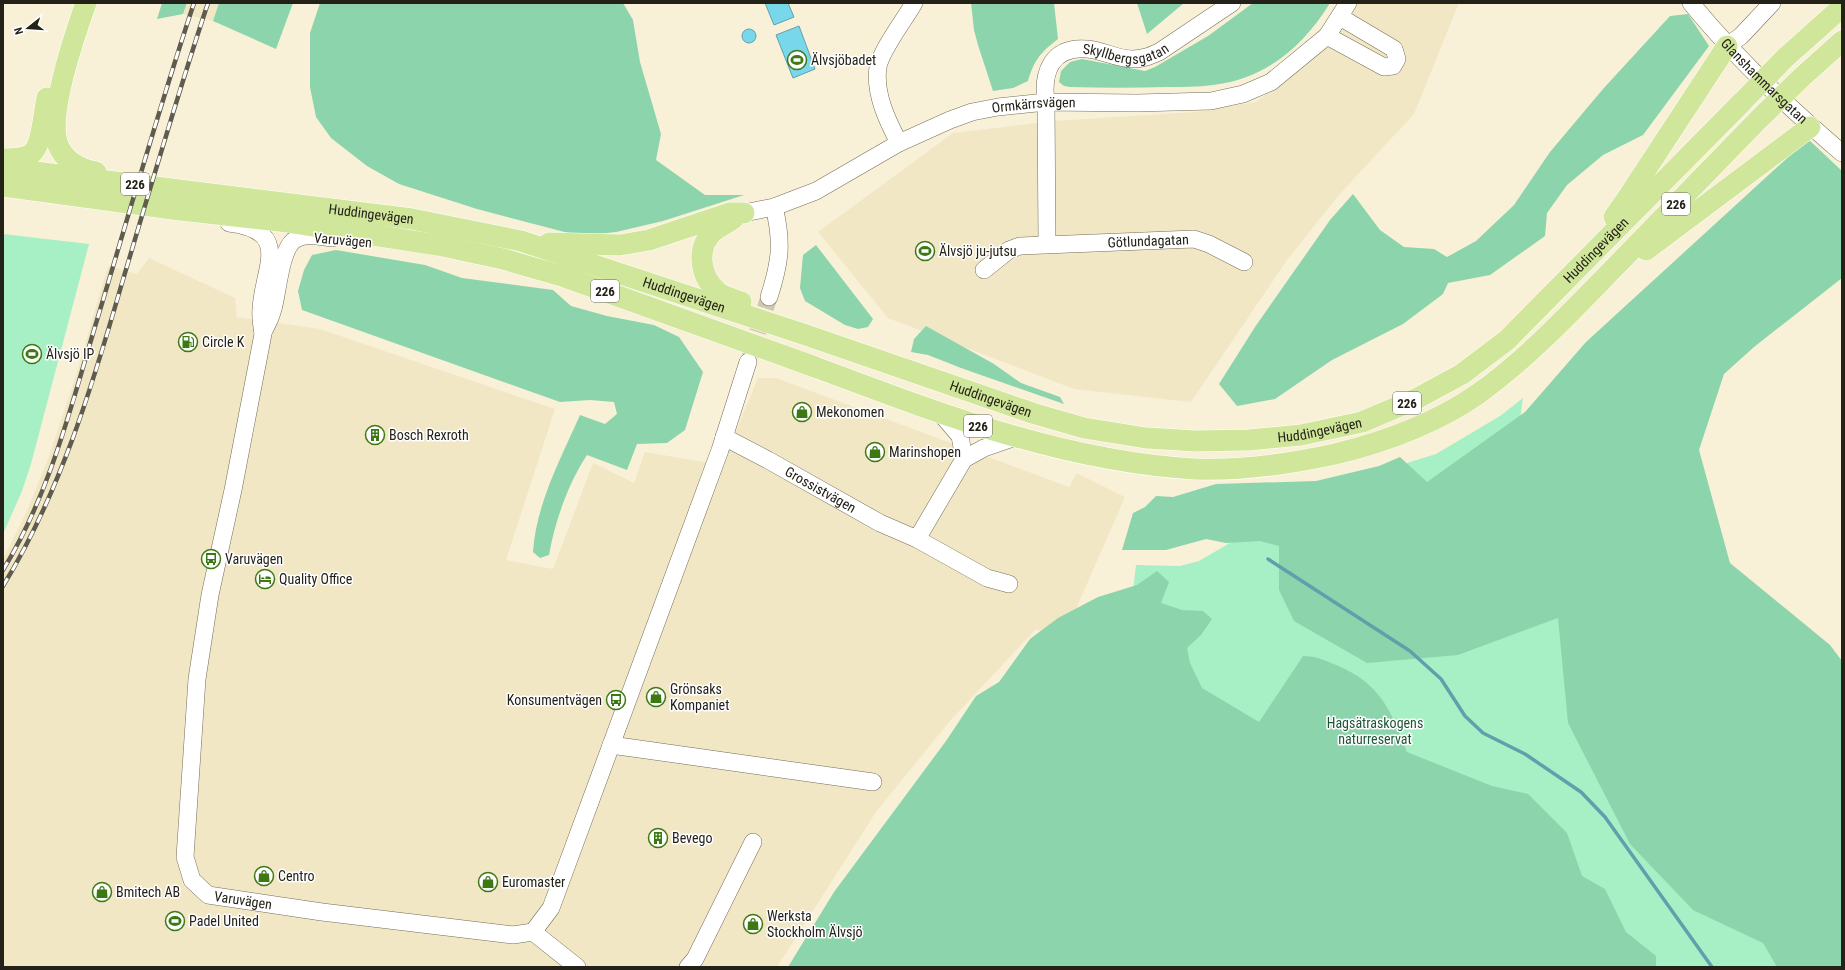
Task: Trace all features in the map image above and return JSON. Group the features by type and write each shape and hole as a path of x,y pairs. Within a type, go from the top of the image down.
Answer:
{"main road":[{"path":"3,159 15,159 31,154 38,144 51,72 72,3"},
{"path":"86,3 70,45 56,115 56,136 59,147 69,161 80,168 94,171 244,190 268,200"},
{"name":"Huddingevägen","path":"3,168 412,219 521,241 803,334 1032,413 1084,428 1146,438 1196,441 1249,440 1300,435 1362,422 1416,398 1462,374 1507,340 1784,58 1842,7"},
{"name":"Huddingevägen","path":"3,186 180,210 288,222 421,242 503,259 565,277 941,414 1063,450 1143,464 1197,469 1255,467 1308,460 1369,446 1430,422 1476,396 1524,359 1760,118 1842,41"},
{"path":"1559,287 1626,200 1727,46"},
{"path":"1593,290 1810,126"},
{"path":"521,241 590,245 620,245 649,240 730,213 744,213"},
{"path":"744,213 720,226 708,239 703,248 702,259 705,275 711,285 720,293 779,316 803,334"}],"street":[{"path":"898,143 883,106 877,83 878,66 914,3"},
{"name":"Skyllbergsgatan","path":"1046,102 1045,78 1050,63 1058,55 1072,50 1086,49 1132,59 1146,58 1159,52 1232,3"},
{"name":"Glanshammarsgatan","path":"1692,3 1727,46 1810,126 1842,153"},
{"path":"1727,46 1741,36 1772,3"},
{"name":"Ormkärrsvägen","path":"744,213 774,207 816,191 898,143 972,112 998,107 1046,102 1137,103 1211,101 1243,94 1271,82 1328,36 1344,10 1394,49 1397,59 1393,66 1384,67 1328,36"},
{"path":"1046,102 1047,244"},
{"path":"769,297 778,270 780,256 778,224 774,207"},
{"name":"Varuvägen","path":"180,210 200,220 244,225 256,230 265,238 269,248 270,262 261,309 262,334 233,490 210,595 197,679 185,857 192,880 208,895 328,912 513,935 533,932"},
{"name":"Varuvägen","path":"262,334 273,311 287,250 294,241 302,237 311,236 370,243 421,242"},
{"name":"Götlundagatan","path":"984,270 1005,253 1020,246 1194,239 1209,244 1244,262"},
{"path":"577,967 533,932 551,908 724,438 748,362"},
{"path":"941,414 960,436 964,459"},
{"path":"917,539 964,459 984,448 1016,437"},
{"name":"Grossistvägen","path":"724,438 768,460 880,522 917,539 987,578 1009,584"},
{"path":"611,745 873,782"},
{"path":"688,967 695,958 753,842"}],"shaded area":[{"path":"187,3 219,3 213,21 183,14"},
{"path":"1358,3 1459,3 1414,114 1338,196 1287,260 1191,402 1074,389 888,318 818,232 953,133 1053,121 1195,112 1256,102 1327,46 1350,17"},
{"path":"149,258 235,298 237,317 320,329 555,409 506,560 553,569 593,463 634,483 645,452 722,465 758,378 776,378 1069,487 1077,473 1125,497 1062,641 1036,629 949,722 876,812 777,967 3,967 3,559 26,513 48,459 74,382 108,266 137,274"}],"green space":[{"path":"162,3 187,3 183,14 157,19"},
{"path":"219,3 293,3 276,49 213,21"},
{"path":"320,3 623,3 633,20 640,62 661,134 656,160 705,195 744,195 663,221 616,232 580,236 477,209 399,184 367,166 331,138 316,117 310,87 310,33"},
{"path":"971,3 1054,3 1058,39 1039,57 1033,67 1028,81 1013,88 993,91 974,30"},
{"path":"1137,3 1184,3 1147,34"},
{"path":"1253,3 1330,3 1308,34 1295,47 1266,68 1232,82 1196,87 1119,88 1070,87 1064,86 1059,82 1061,71 1070,62 1082,59 1145,71 1155,67 1208,36"},
{"path":"1688,14 1709,46 1643,135 1603,155 1567,185 1547,213 1545,236 1490,275 1448,283 1443,294 1403,324 1332,360 1275,399 1237,406 1219,384 1255,327 1330,220 1353,194 1380,230 1404,247 1434,249 1447,257 1476,241 1514,205 1550,152 1603,89 1670,16"},
{"path":"1808,139 1842,171 1842,278 1754,347 1724,374 1699,450 1730,563 1830,645 1842,661 1842,967 1777,967 1763,943 1693,910 1630,844 1568,723 1558,618 1458,655 1367,663 1294,621 1279,590 1279,546 1260,541 1226,543 1206,539 1166,550 1122,550 1133,513 1145,507 1156,496 1173,497 1216,484 1316,481 1379,466 1400,457 1427,482 1525,412 1586,342"},
{"name":"Älvsjö IP","path":"3,234 89,244 31,464 22,491 3,534"},
{"path":"816,245 873,319 868,327 858,329 845,325 805,301 800,288 803,255"},
{"path":"336,250 425,265 462,278 553,290 571,306 607,316 654,325 679,337 703,372 685,430 667,443 637,444 627,470 587,455 568,490 563,503 549,555 540,558 533,552 539,516 550,482 580,415 605,424 617,414 614,402 590,400 560,402 302,310 298,291 304,270 312,255"},
{"path":"926,326 994,364 1021,383 1060,397 1064,404 928,355 911,352 914,339"},
{"name":"Hagsätraskogens naturreservat","path":"1523,398 1504,532 1839,666 1842,660 1842,967 903,967 1131,607 1136,565 1180,566 1199,561 1323,489 1436,454 1500,416"},
{"path":"1157,571 1169,582 1161,603 1182,610 1203,611 1212,619 1201,635 1187,648 1190,663 1202,688 1259,722 1303,656 1320,659 1351,672 1374,689 1382,700 1395,723 1407,752 1492,786 1528,794 1567,833 1582,876 1605,889 1626,932 1656,956 1656,967 788,967 834,892 946,741 976,696 999,682 1030,639 1058,618 1098,597 1137,585"}],"water":[{"path":"765,3 788,3 794,17 774,25"},
{"name":"Älvsjöbadet","path":"799,26 815,69 793,78 776,35"},
{"path":"746,29 752,29 756,33 756,39 752,43 746,43 742,39 742,33"}],"waterway":[{"path":"1268,559 1410,651 1441,679 1465,716 1483,733 1525,754 1581,792 1605,817 1712,967"}],"tunnel":[{"path":"750,356 769,297"}],"railway":[{"path":"3,570 33,513 67,422 155,125 194,3"},
{"path":"3,586 23,551 41,514 73,439 99,361 153,178 208,3"}],"place":[{"name":"Älvsjöbadet","path":"797,60"},
{"name":"Älvsjö ju-jutsu","path":"925,251"},
{"name":"Circle K","path":"188,342"},
{"name":"Älvsjö IP","path":"32,354"},
{"name":"Mekonomen","path":"802,412"},
{"name":"Bosch Rexroth","path":"375,435"},
{"name":"Marinshopen","path":"875,452"},
{"name":"Varuvägen","path":"211,559"},
{"name":"Quality Office","path":"265,579"},
{"name":"Grönsaks Kompaniet","path":"656,697"},
{"name":"Konsumentvägen","path":"616,700"},
{"name":"Bevego","path":"658,838"},
{"name":"Centro","path":"264,876"},
{"name":"Euromaster","path":"488,882"},
{"name":"Bmitech AB","path":"102,892"},
{"name":"Padel United","path":"175,921"},
{"name":"Werksta Stockholm Älvsjö","path":"753,924"}]}
